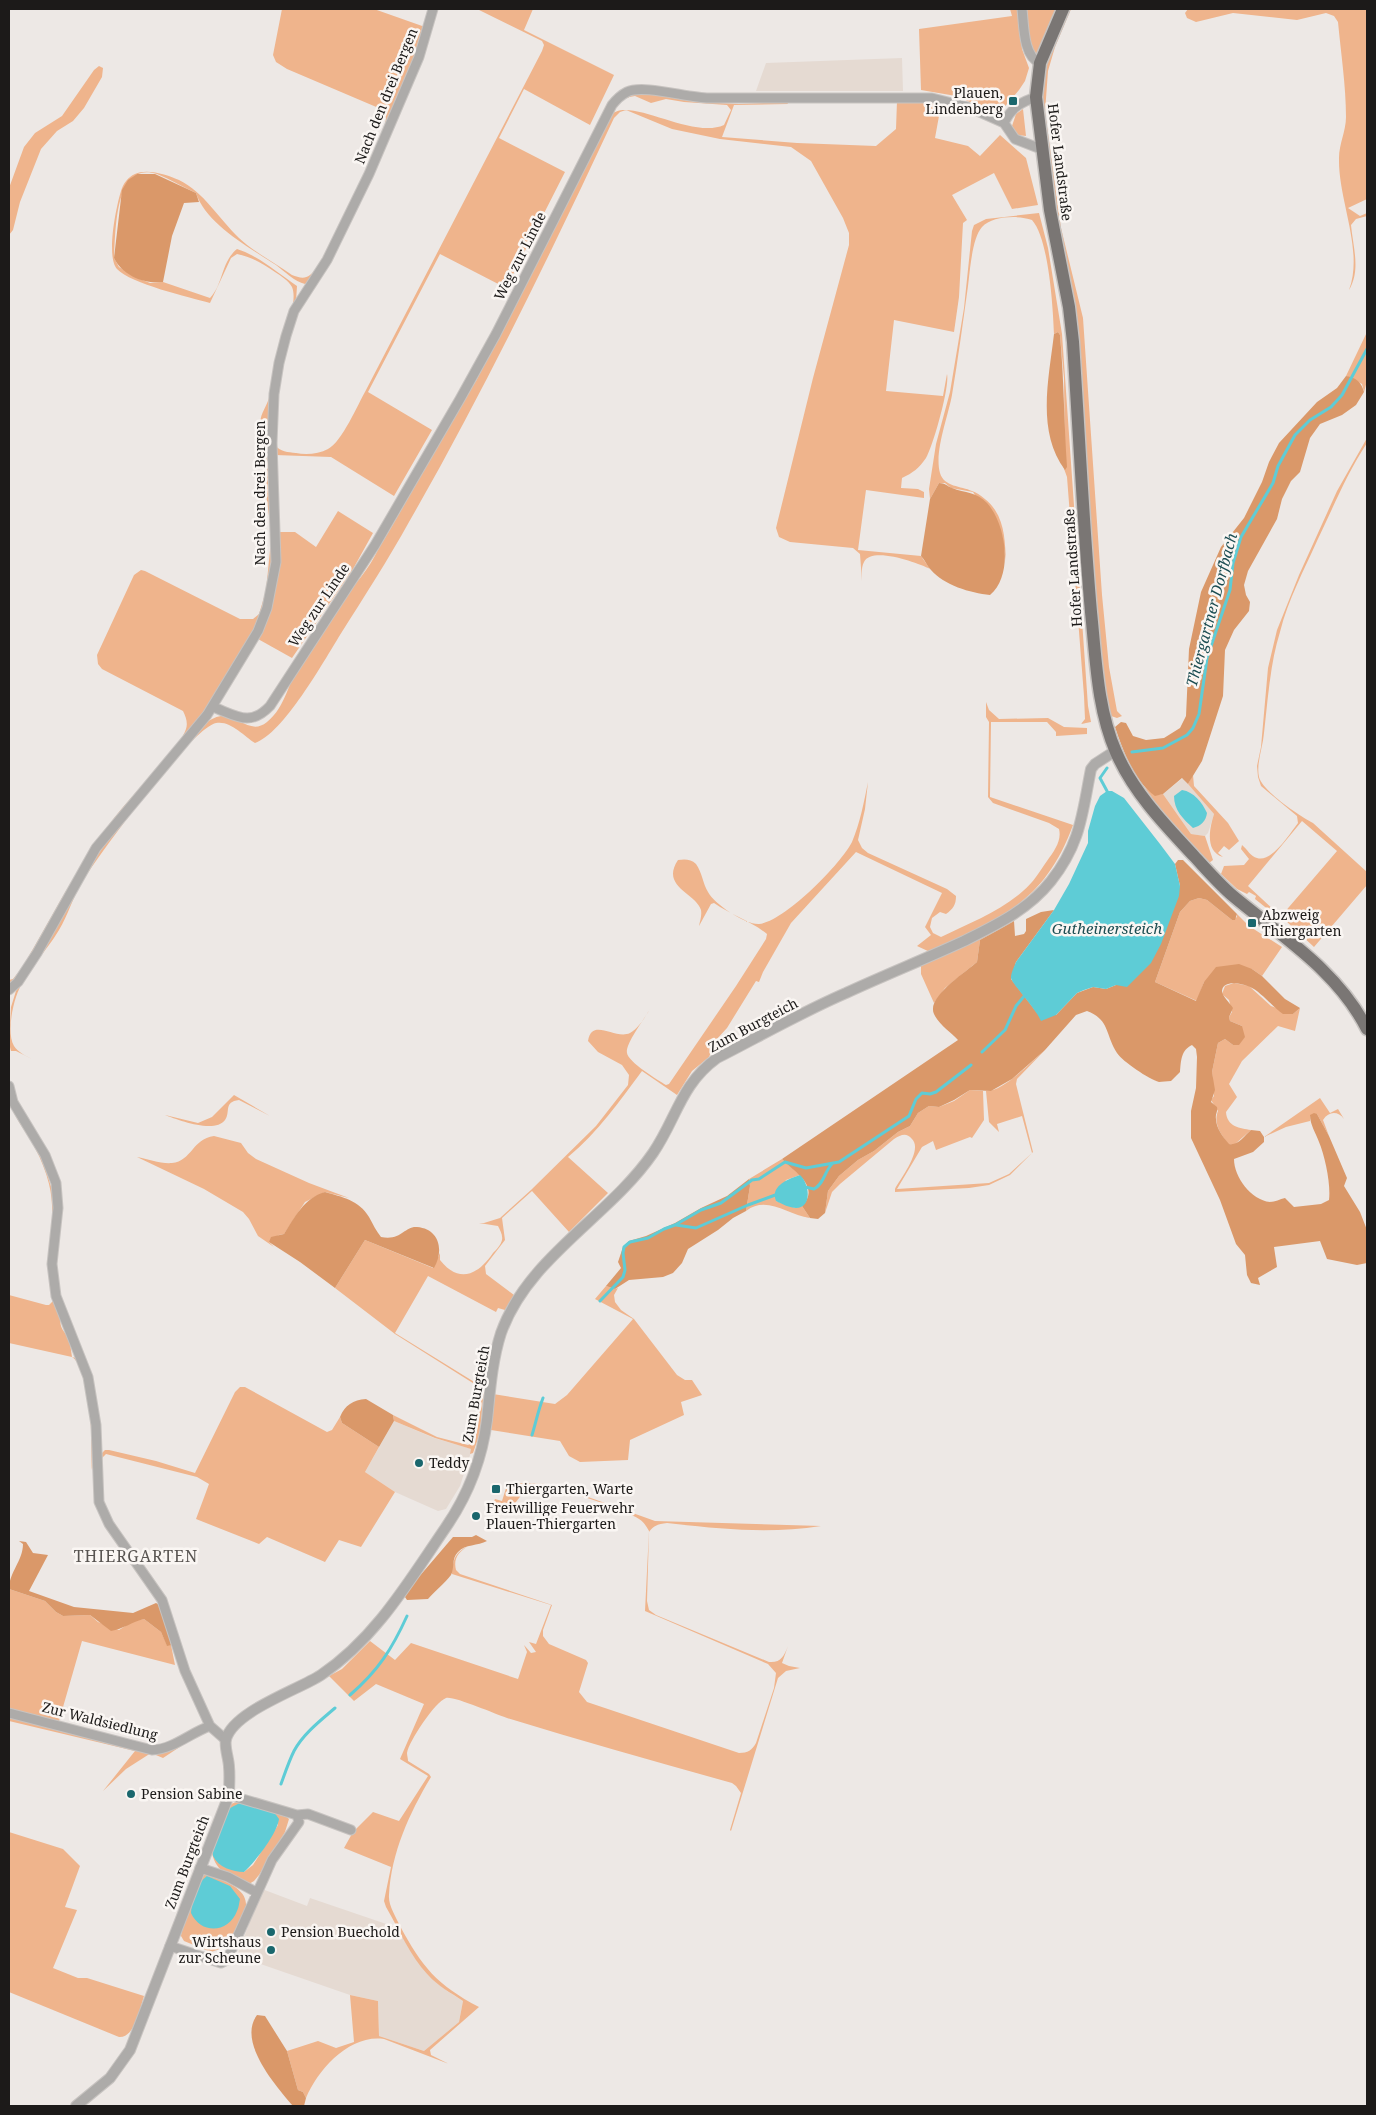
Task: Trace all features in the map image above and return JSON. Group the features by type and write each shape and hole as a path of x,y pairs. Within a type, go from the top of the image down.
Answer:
{"main road":[{"name":"Hofer Landstraße","path":"1063,9 1040,64 1036,97 1041,149 1073,342 1088,577 1098,684 1107,729 1115,751 1142,797 1174,835 1233,895 1325,970 1351,1001 1367,1029"}],"street":[{"name":"Nach den drei Bergen","path":"9,990 18,982 37,952 96,848 213,707 258,631 267,608 276,562 272,443 274,394 286,336 294,311 327,260 369,174 419,58 433,9"},
{"path":"1022,9 1029,52 1032,59 1040,64"},
{"name":"Weg zur Linde","path":"213,707 238,717 251,719 261,716 270,706 375,545 460,399 496,334 612,105 622,96 637,88 700,98 932,98 968,108 1004,123 1015,139 1041,149"},
{"path":"1004,123 1009,113 1016,106 1036,97"},
{"name":"Zum Burgteich","path":"76,2106 110,2078 130,2050 228,1795 230,1770 226,1740 234,1728 247,1716 269,1701 318,1677 336,1664 371,1632 392,1606 457,1511 477,1466 486,1421 493,1367 501,1335 507,1319 520,1297 539,1273 602,1209 651,1155 661,1140 680,1100 696,1076 717,1058 845,993 934,955 1008,919 1022,909 1050,883 1066,861 1081,826 1091,769 1094,764 1115,751"},
{"path":"9,1086 13,1102 45,1154 56,1183 58,1208 52,1264 56,1296 88,1376 96,1425 99,1502 109,1524 162,1600 185,1671 210,1726 226,1740"},
{"name":"Zur Waldsiedlung","path":"9,1713 152,1750 162,1750 210,1726"},
{"path":"228,1795 297,1815 308,1814 351,1830"},
{"path":"170,1946 221,1963 226,1960 230,1955 256,1892 272,1860 298,1822 297,1815"},
{"path":"200,1868 228,1877 256,1892"}],"shaded area":[{"path":"282,9 374,9 425,27 430,9 433,9 414,64 346,219 309,282 305,284 297,281 242,243 209,215 196,193 162,176 143,173 132,178 125,188 120,201 114,258 119,267 135,277 150,283 163,282 210,298 217,287 228,260 237,249 261,261 297,286 296,301 273,380 270,415 270,478 268,482 271,497 273,554 265,603 251,642 240,655 232,671 204,713 170,754 186,729 187,724 183,711 102,669 98,664 97,655 134,575 141,570 240,619 253,619 259,614 266,591 270,550 270,523 266,494 267,437 260,421 270,395 276,357 291,312 294,294 292,287 282,277 257,261 237,254 231,258 210,303 147,285 124,275 117,269 112,254 115,220 122,188 130,177 140,172 157,173 179,180 196,191 232,231 251,248 292,275 301,278 308,277 320,263 344,220 385,126 386,118 381,109 287,69 276,62 273,55"},
{"path":"477,9 533,9 524,30 614,75 590,125 524,89 499,138 565,172 506,288 440,254 368,392 432,430 394,496 331,457 275,455 275,445 287,452 317,453 328,449 339,439 542,51 544,45 542,41"},
{"path":"1010,9 1018,9 1022,49 1029,68 1025,81 1001,111 988,110 956,96 921,90 919,29 1012,16"},
{"path":"1024,9 1057,9 1038,53 1035,54 1030,45"},
{"path":"1068,9 1071,9 1055,47 1048,71 1045,112 1061,228 1083,318 1102,595 1109,667 1117,711 1122,716 1117,718 1111,716 1102,672 1041,98 1046,63"},
{"path":"1188,9 1367,9 1367,199 1348,208 1360,216 1367,213 1367,216 1356,219 1351,225 1354,250 1355,274 1349,290 1353,275 1354,258 1340,174 1339,153 1346,117 1338,22 1334,16 1326,13 1297,20 1233,13 1196,22 1187,18 1185,13"},
{"path":"902,58 903,91 756,91 766,63"},
{"path":"99,66 103,68 102,77 84,108 73,121 57,131 41,149 20,202 13,230 9,235 9,188 24,147 35,133 62,116 94,70"},
{"path":"642,92 698,102 739,104 787,102 788,104 734,105 722,137 797,143 876,146 896,129 897,101 919,101 941,105 935,138 968,146 980,156 1000,135 1026,158 1038,205 1012,209 994,173 952,195 967,220 963,223 959,297 954,332 894,320 886,391 943,396 947,374 946,391 937,429 926,458 916,470 902,478 901,488 918,489 924,492 924,498 866,490 858,550 921,556 930,569 896,557 869,557 864,562 862,581 860,554 853,548 790,542 779,537 776,528 813,378 849,245 849,233 843,218 811,161 791,147 720,139 672,129 627,110 695,127 710,128 724,125 731,110 727,105 666,99 651,103 635,96 624,98"},
{"path":"1023,109 1026,136 1018,135 1012,126 1016,114"},
{"path":"625,110 614,118 516,322 464,423 393,550 313,678 290,712 266,737 255,743 232,726 216,723 203,730 167,769 106,847 82,882 59,930 20,988 13,1008 11,1035 14,1046 22,1054 11,1051 9,1043 11,1007 16,991 48,941 83,876 117,827 204,724 217,717 227,716 249,726 261,726 279,709 301,660 339,603 371,563 450,422 476,381 610,116 618,111"},
{"path":"137,174 155,174 196,193 199,202 184,203 172,236 163,282 149,282 135,278 123,270 114,258 122,190 128,180"},
{"path":"1039,213 1048,248 1062,334 1088,706 1091,722 1081,724 1085,719 1084,696 1067,477 1063,466 1065,469 1064,378 1060,335 1058,332 1054,334 1049,274 1042,242 1038,229 1032,220 1027,218 1013,217 986,223 976,239 952,395 942,434 939,455 940,473 945,481 949,484 968,489 978,494 988,501 995,510 1003,528 1006,561 1002,535 973,492 951,488 945,483 939,483 930,499 929,489 936,444 950,392 964,308 974,225 986,219"},
{"path":"1058,332 1060,335 1062,368 1067,467 1065,470 1056,455 1047,421 1048,386 1054,334"},
{"path":"1367,332 1367,381 1364,392 1362,384 1346,376"},
{"path":"1346,376 1358,381 1364,392 1356,405 1342,415 1320,424 1310,438 1300,472 1291,481 1282,499 1277,519 1248,571 1244,585 1250,602 1249,611 1234,630 1225,650 1223,696 1202,761 1188,784 1182,778 1163,794 1155,796 1135,774 1115,727 1121,722 1126,723 1133,736 1146,740 1164,738 1180,728 1186,716 1189,649 1201,592 1221,547 1244,518 1279,443 1317,402 1337,388"},
{"path":"1367,438 1367,443 1347,478 1302,574 1283,620 1272,669 1263,738 1258,766 1259,777 1267,790 1313,823 1367,872 1367,885 1314,947 1286,921 1283,914 1337,851 1302,821 1248,886 1276,912 1274,914 1255,899 1256,896 1237,889 1221,874 1224,866 1244,865 1249,859 1241,849 1242,845 1251,855 1257,858 1269,856 1280,846 1298,823 1297,816 1261,786 1258,777 1257,766 1261,747 1268,668 1277,630 1299,575 1337,491"},
{"path":"939,483 983,499 994,512 1003,536 1005,563 998,586 990,595 966,590 950,584 936,575 921,556 930,499"},
{"path":"338,511 373,533 353,569 292,658 258,639 269,612 275,587 278,561 278,532 295,532 316,547"},
{"path":"986,702 989,710 999,719 1048,718 1064,727 1087,728 1087,734 1056,736 1056,732 1047,722 991,722 990,797 1073,825 1062,851 1049,873 1017,905 999,918 930,952 917,946 931,935 925,927 942,893 856,852 791,923 759,982 756,981 727,1028 716,1040 709,1057 692,1071 677,1095 642,1071 599,1127 568,1157 608,1193 569,1232 532,1191 502,1218 505,1240 485,1266 486,1274 514,1295 505,1310 498,1308 496,1312 428,1276 395,1333 484,1388 480,1433 473,1453 470,1454 471,1449 435,1438 394,1421 393,1415 437,1437 468,1445 475,1441 482,1394 476,1385 395,1334 335,1288 365,1240 433,1268 440,1253 440,1260 454,1272 468,1274 481,1267 498,1247 502,1238 498,1226 479,1223 500,1218 531,1190 596,1126 628,1085 629,1075 622,1065 598,1052 588,1041 590,1034 599,1030 618,1034 630,1033 643,1021 629,1044 627,1053 632,1061 644,1070 666,1085 669,1084 766,939 767,934 747,921 759,924 770,921 783,913 811,891 836,864 846,852 855,835 868,782 865,809 858,840 862,848 868,853 947,889 956,896 955,904 951,910 946,914 940,912 932,918 930,927 933,933 941,937 1005,905 1033,881 1055,850 1060,833 1059,829 1049,823 993,803 988,797 989,722 986,717"},
{"path":"167,758 107,830 73,881 22,972 9,985 9,980 13,979 22,968 72,880 100,838 115,817"},
{"path":"1193,775 1194,786 1228,823 1239,841 1229,850 1224,846 1218,853 1223,857 1213,850 1211,844 1210,832 1214,814 1188,784"},
{"path":"1183,778 1214,814 1208,833 1205,836 1191,834 1163,794"},
{"path":"1145,788 1155,795 1163,794 1191,834 1205,836 1213,860 1209,863 1206,862 1165,816"},
{"path":"678,860 688,860 696,864 711,897 733,914 714,903 711,904 699,926 701,910 698,904 681,889 673,877"},
{"path":"1178,860 1183,860 1237,914 1235,920 1232,920 1207,900 1199,898 1190,901 1180,912 1155,982 1196,1001 1204,982 1216,967 1239,964 1252,969 1262,976 1285,999 1300,1008 1293,1014 1283,1014 1250,987 1234,983 1223,987 1223,995 1233,1008 1229,1017 1230,1021 1242,1026 1245,1037 1239,1045 1233,1045 1225,1039 1218,1043 1212,1072 1215,1090 1211,1102 1217,1107 1217,1126 1229,1144 1235,1144 1251,1130 1260,1131 1264,1137 1264,1142 1253,1152 1234,1159 1240,1180 1256,1197 1270,1202 1285,1198 1294,1207 1321,1204 1329,1200 1325,1163 1310,1119 1310,1115 1317,1114 1329,1136 1347,1178 1344,1186 1360,1212 1367,1230 1367,1263 1357,1265 1327,1259 1320,1241 1274,1247 1277,1267 1258,1278 1260,1285 1251,1283 1247,1275 1245,1255 1236,1244 1220,1200 1191,1138 1191,1111 1196,1088 1196,1049 1192,1045 1188,1047 1182,1056 1180,1072 1171,1081 1159,1082 1136,1070 1120,1057 1103,1023 1087,1011 1076,1015 1045,1050 1012,1079 991,1091 970,1090 939,1107 929,1106 918,1113 910,1126 898,1132 874,1151 858,1160 839,1176 828,1191 825,1213 818,1219 810,1218 802,1206 809,1192 807,1186 799,1174 782,1159 958,1040 939,1022 934,1014 933,1007 948,985 977,962 980,940 1014,921 1015,936 1024,934 1026,931 1026,919 1041,912 1054,910 1016,962 1011,979 1038,1014 1056,1015 1077,993 1093,987 1106,989 1116,985 1180,886 1175,864"},
{"path":"1199,898 1207,900 1232,920 1237,917 1237,914 1249,926 1282,947 1262,976 1252,969 1204,982 1197,1001 1155,982 1180,912 1190,901"},
{"path":"1013,921 980,940 977,962 945,988 934,1003 921,974 921,966"},
{"path":"1234,983 1249,986 1271,1006 1293,1014 1300,1008 1295,1031 1278,1026 1242,1061 1229,1084 1237,1097 1226,1112 1227,1117 1231,1124 1251,1130 1234,1145 1228,1144 1220,1133 1216,1120 1218,1111 1211,1100 1214,1096 1212,1072 1218,1043 1225,1039 1233,1045 1242,1026 1230,1021 1229,1017 1232,1012 1229,1000 1222,994 1225,986"},
{"path":"1045,1050 1017,1079 1016,1084 1032,1153 1022,1116 997,1124 999,1132 989,1122 986,1091 1001,1087"},
{"path":"970,1090 983,1091 984,1120 972,1138 970,1137 936,1150 933,1141 922,1147 897,1189 989,1183 1009,1174 1032,1153 1010,1175 989,1185 969,1188 895,1192 910,1164 915,1150 915,1144 912,1139 908,1135 901,1135 832,1192 825,1213 828,1191 839,1176 858,1160 874,1151 898,1132 910,1126 918,1113 929,1106 939,1107 954,1101"},
{"path":"234,1095 270,1116 239,1100 229,1105 225,1120 213,1126 196,1125 165,1115 198,1123 212,1117"},
{"path":"1320,1098 1330,1113 1338,1109 1344,1119 1336,1113 1325,1117 1323,1120 1329,1136 1317,1114 1310,1116 1310,1121 1286,1127 1264,1137"},
{"path":"9,1102 41,1155 53,1193 55,1210 50,1254 61,1315 61,1327 68,1337 72,1357 9,1343 9,1295 46,1305 53,1301 49,1271 52,1199 49,1184 37,1152 14,1114"},
{"path":"214,1136 241,1143 248,1153 256,1159 309,1183 349,1198 325,1192 305,1202 284,1234 269,1242 274,1247 258,1236 243,1212 204,1189 137,1157 163,1163 172,1163 184,1158 201,1141"},
{"path":"782,1159 800,1175 786,1180 776,1201 795,1208 802,1206 810,1218 769,1205 754,1207 746,1211 750,1186 749,1179"},
{"path":"749,1179 750,1186 746,1211 688,1249 682,1263 673,1273 663,1277 629,1280 615,1289 606,1286 621,1268 618,1262 623,1247 629,1241 646,1236 675,1223 727,1196"},
{"path":"325,1192 350,1200 365,1211 381,1237 394,1237 413,1227 431,1232 438,1242 439,1248 439,1255 434,1268 365,1240 335,1288 269,1242 271,1237 284,1234 306,1203"},
{"path":"606,1286 618,1288 614,1295 615,1302 621,1310 634,1319 677,1375 685,1380 692,1380 702,1395 681,1402 684,1415 630,1440 628,1460 580,1462 569,1456 560,1441 491,1430 493,1394 555,1404 567,1395 633,1319 595,1299"},
{"path":"72,1357 79,1359 90,1397 94,1459 92,1470 88,1392 79,1365"},
{"path":"240,1387 245,1387 327,1432 332,1430 340,1417 342,1423 379,1447 365,1472 395,1492 361,1547 339,1540 325,1562 267,1537 259,1544 196,1519 209,1484 197,1477 106,1454 100,1460 100,1455 105,1450 109,1450 156,1461 195,1473 235,1392"},
{"path":"366,1399 393,1415 394,1421 379,1447 342,1423 340,1417 344,1409 350,1404"},
{"name":"Teddy","path":"394,1421 434,1438 472,1449 460,1486 446,1509 438,1511 395,1492 365,1472"},
{"path":"510,1483 545,1484 563,1488 655,1521 821,1526 763,1530 725,1529 667,1523 657,1525 649,1532 647,1601 649,1610 656,1615 769,1662 781,1658 788,1646 782,1663 800,1668 786,1671 778,1678 731,1831 741,1793 732,1783 535,1727 450,1698 441,1701 423,1722 412,1740 407,1753 408,1761 431,1777 403,1833 393,1864 389,1899 400,1926 416,1953 432,1974 452,1991 479,2007 430,2050 431,2055 449,2064 384,2039 371,2039 359,2042 348,2048 327,2065 311,2087 306,2098 303,2092 298,2090 287,2051 318,2041 336,2048 354,2042 350,1995 378,2001 379,2036 424,2051 459,2022 463,2001 436,1983 422,1968 410,1951 386,1907 384,1901 391,1867 344,1848 353,1832 373,1812 399,1821 428,1776 400,1759 424,1704 376,1684 354,1701 329,1676 342,1669 370,1641 395,1660 411,1643 518,1679 527,1652 524,1645 531,1653 536,1652 529,1642 536,1644 551,1605 452,1574 454,1560 460,1551 468,1546 459,1553 456,1559 456,1570 460,1574 552,1605 543,1630 543,1636 549,1644 586,1660 588,1663 579,1692 587,1702 739,1753 749,1751 756,1743 774,1688 776,1673 768,1664 645,1611 649,1531 644,1523 633,1515 611,1506 572,1493 555,1490 544,1492 538,1489 526,1489 509,1511 492,1505 495,1499 502,1501 507,1485"},
{"path":"476,1535 487,1541 461,1549 456,1555 451,1575 428,1599 407,1600 405,1597 406,1592 453,1537 472,1537"},
{"path":"19,1541 26,1542 33,1553 48,1555 29,1591 74,1607 133,1613 156,1603 161,1606 171,1645 167,1646 161,1632 144,1619 111,1631 90,1615 63,1616 45,1601 9,1589 11,1577 21,1556 23,1544"},
{"path":"9,1589 45,1601 63,1616 90,1615 98,1622 119,1630 133,1621 144,1619 161,1632 167,1645 171,1645 175,1665 82,1641 59,1721 9,1710"},
{"path":"9,1717 153,1752 204,1731 163,1758 151,1753 126,1769 103,1791 135,1751 9,1721"},
{"path":"239,1801 250,1802 244,1872 253,1865 278,1825 274,1812 284,1815 289,1819 285,1832 259,1875 249,1884 221,1870 214,1860 212,1853 231,1804"},
{"path":"9,1832 63,1849 80,1866 65,1907 77,1910 53,1968 78,1978 87,1978 144,1996 133,2028 125,2036 119,2037 9,1992"},
{"path":"206,1874 234,1887 242,1893 246,1901 246,1909 242,1920 226,1947 211,1952 184,1941 181,1936 199,1877"},
{"path":"262,1889 307,1906 310,1898 398,1928 428,1975 447,1991 463,2001 459,2022 424,2051 379,2036 378,2001 350,1995 237,1956"},
{"path":"257,2015 265,2016 287,2051 298,2090 303,2092 306,2098 304,2106 293,2106 261,2063 252,2038 252,2026"}],"water":[{"path":"1182,790 1197,798 1207,813 1204,821 1193,828 1180,814 1174,801 1174,796"},
{"name":"Gutheinersteich","path":"1107,791 1112,791 1124,798 1175,864 1180,886 1179,896 1161,944 1151,963 1127,987 1116,985 1106,989 1093,987 1084,990 1077,993 1056,1015 1041,1021 1012,981 1012,972 1016,962 1054,910 1069,884 1088,843 1088,831 1095,806 1100,796"},
{"path":"800,1175 806,1183 808,1194 805,1204 794,1208 776,1201 775,1196 778,1187"},
{"path":"240,1803 274,1812 279,1819 270,1840 244,1872 222,1866 213,1856 216,1835 224,1814"},
{"path":"207,1876 230,1886 240,1899 238,1910 233,1918 222,1927 208,1928 201,1925 191,1913 195,1892"}],"waterway":[{"name":"Thiergartner Dorfbach","path":"1132,752 1163,748 1187,735 1193,728 1199,714 1207,658 1230,590 1233,563 1241,537 1273,483 1278,466 1295,435 1310,420 1331,407 1342,395 1367,349"},
{"name":"Thiergartner Dorfbach","path":"1107,768 1100,778 1107,791"},
{"name":"Thiergartner Dorfbach","path":"982,1052 1005,1030 1016,1006 1025,995"},
{"name":"Thiergartner Dorfbach","path":"600,1301 623,1277 625,1270 624,1247 630,1242 648,1238 701,1210 721,1203 752,1180 759,1179 785,1162 806,1168 839,1162 909,1116 916,1099 922,1093 930,1094 936,1092 971,1065"},
{"path":"805,1187 814,1189 818,1186 833,1163"},
{"path":"676,1225 696,1228 778,1194"},
{"name":"Thiergartner Dorfbach","path":"532,1435 543,1398"},
{"name":"Thiergartner Dorfbach","path":"350,1695 369,1677 383,1659 396,1639 407,1616"},
{"name":"Thiergartner Dorfbach","path":"281,1784 290,1759 302,1739 335,1708"}],"place":[{"name":"Plauen, Lindenberg","path":"1013,101"},
{"name":"Abzweig Thiergarten","path":"1252,923"},
{"name":"Teddy","path":"419,1463"},
{"name":"Thiergarten, Warte","path":"496,1489"},
{"name":"Freiwillige Feuerwehr Plauen-Thiergarten","path":"476,1516"},
{"name":"Pension Sabine","path":"131,1794"},
{"name":"Pension Buechold","path":"271,1932"},
{"name":"Wirtshaus zur Scheune","path":"271,1950"}],"district":[{"name":"THIERGARTEN","path":"136,1556"}]}
